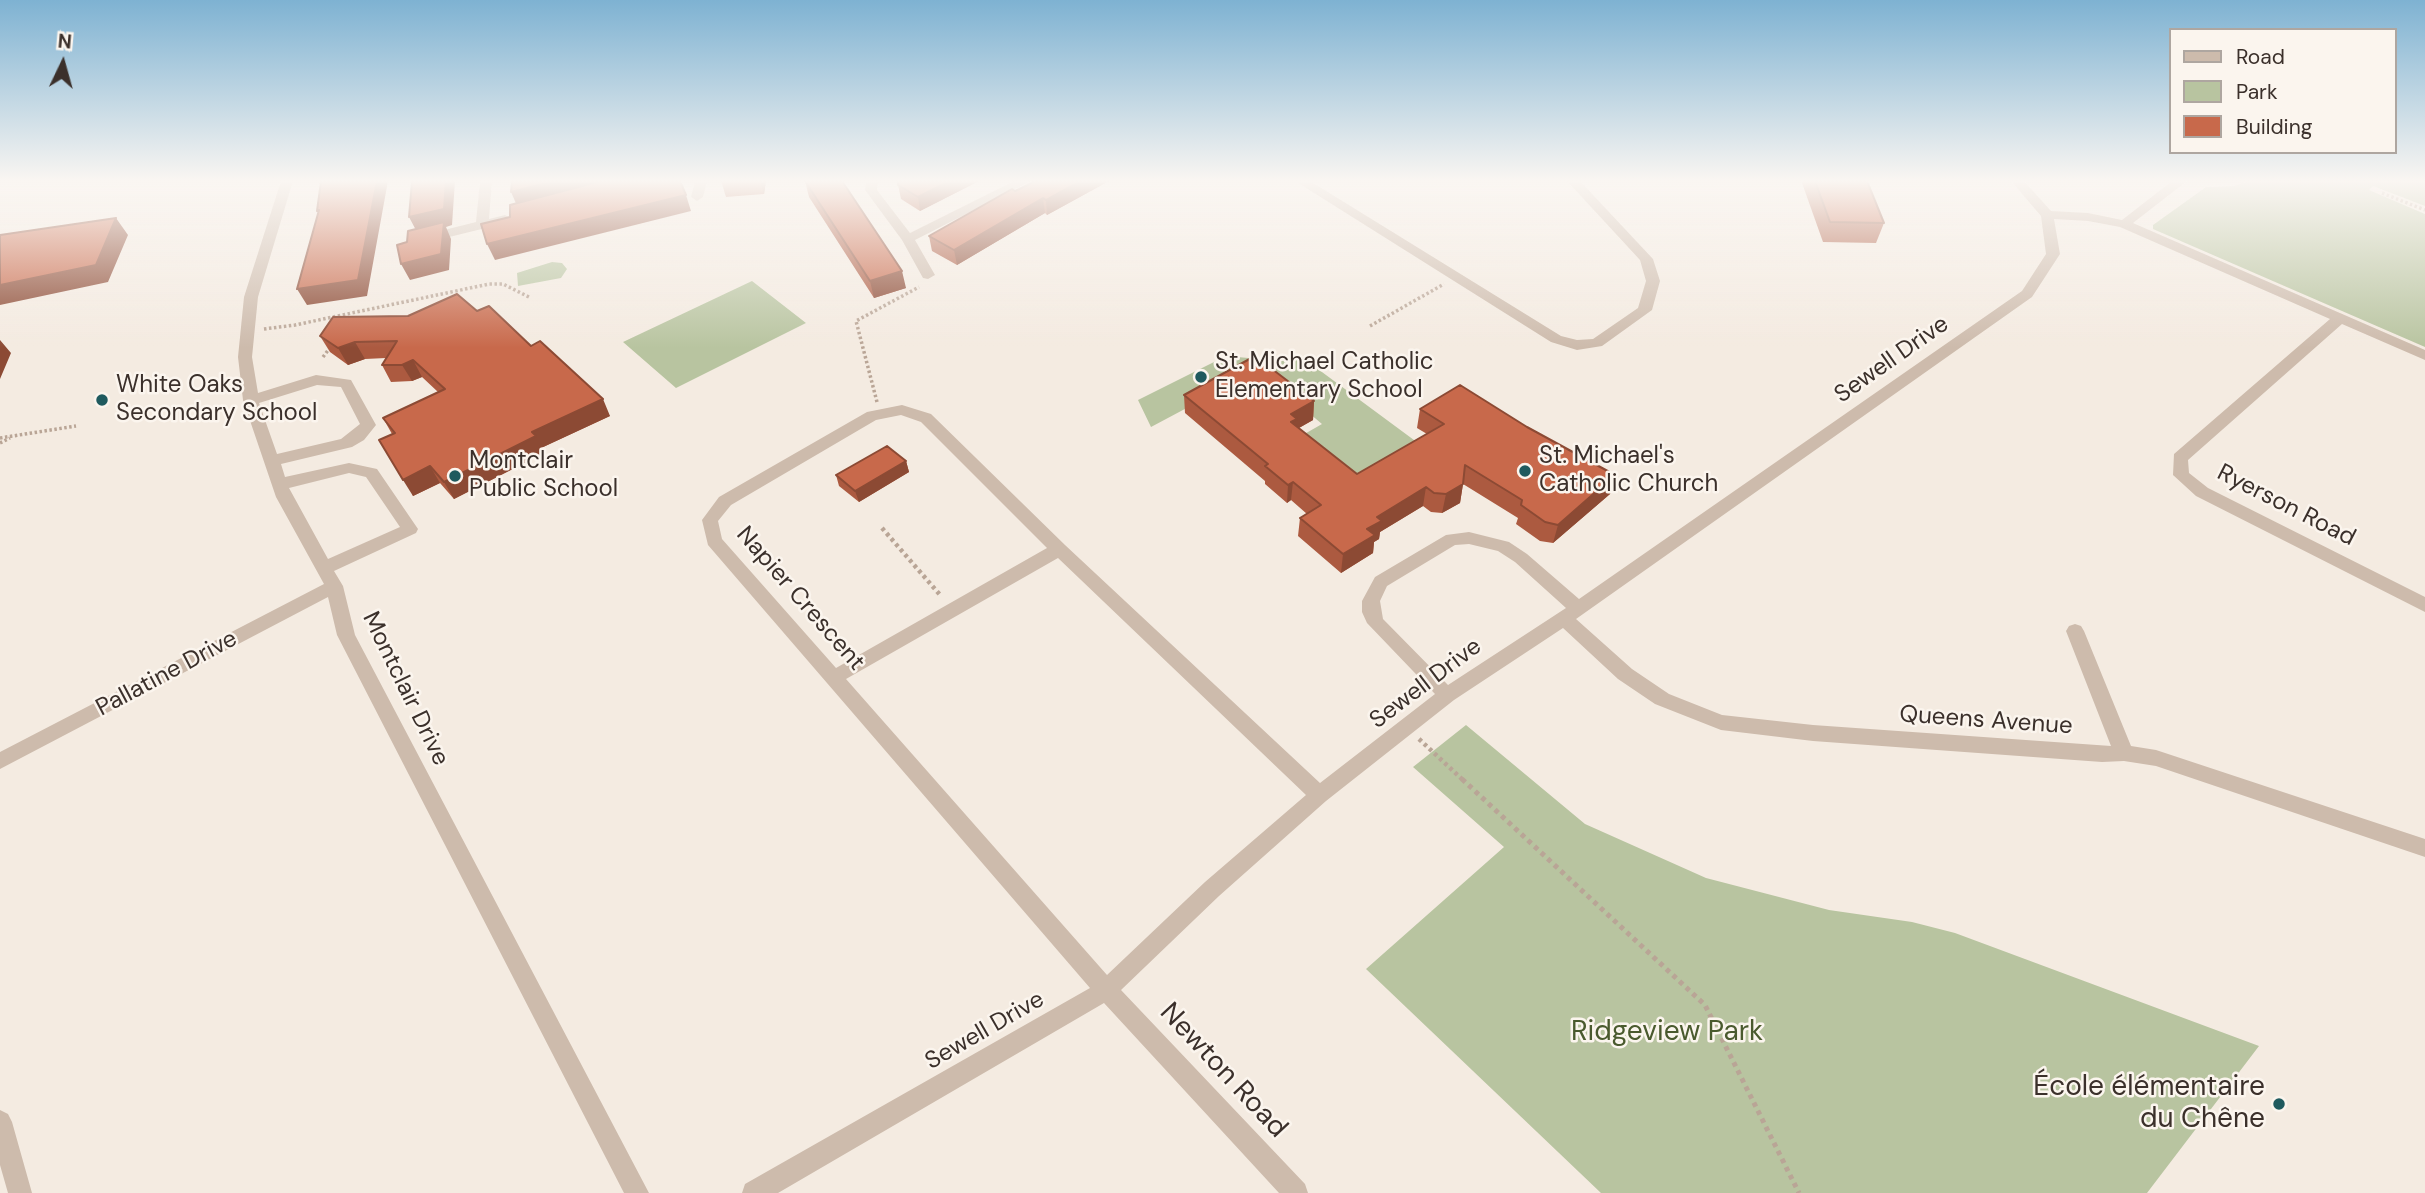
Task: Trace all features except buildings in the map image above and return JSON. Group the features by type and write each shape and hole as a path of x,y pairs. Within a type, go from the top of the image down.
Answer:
{"street":[{"name":"Montclair Drive","path":"270,237 251,297 245,357 251,400 274,460 284,497 334,586 346,635 636,1193"},
{"path":"408,243 434,237"},
{"path":"913,237 908,239 928,275"},
{"path":"1391,237 1556,339 1577,345 1597,343 1645,310 1653,281 1646,259 1625,237"},
{"name":"Sewell Drive","path":"754,1193 1106,990 1212,889 1320,795 1447,695 1571,613 2027,294 2053,254 2050,237"},
{"path":"2153,237 2425,355"},
{"name":"Ryerson Road","path":"2340,318 2180,458 2181,475 2202,492 2425,605"},
{"path":"251,400 316,380 346,383 368,425 358,436 346,443 274,460"},
{"name":"Napier Crescent","path":"1106,990 715,541 710,520 725,501 872,416 902,410 926,418 1059,549 1320,795"},
{"path":"281,484 349,468 372,473 410,529 324,568"},
{"name":"Queens Avenue","path":"1447,695 1376,623 1371,612 1371,601 1381,582 1452,539 1469,538 1503,545 1521,558 1625,674 1662,699 1721,722 1854,736 2102,754 2124,753 2156,758 2425,848"},
{"path":"835,677 1059,549"},
{"name":"Pallatine Drive","path":"0,761 334,586"},
{"path":"2075,631 2124,753"},
{"name":"Newton Road","path":"1106,990 1296,1193"},
{"path":"0,1122 20,1193"}],"path":[{"path":"872,416 877,404 856,321 931,281 928,275"},
{"path":"248,331 295,326 489,284 503,284 528,297"},
{"path":"1370,326 1444,284"},
{"path":"346,324 354,313"},
{"path":"323,357 339,335"},
{"path":"0,438 76,426"},
{"path":"0,443 13,435"},
{"path":"882,528 953,609"},
{"path":"1407,729 1705,1005 1799,1193"}],"green space":[{"path":"2171,237 2425,237 2425,347"},
{"path":"552,262 562,263 567,269 561,278 518,286 517,273"},
{"path":"752,281 806,323 676,388 623,342"},
{"path":"1226,356 1282,361 1303,358 1418,443 1350,482 1301,436 1322,424 1253,366 1213,394 1151,427 1138,400"},
{"name":"Ridgeview Park","path":"1466,725 1585,824 1706,878 1829,910 1912,922 1955,933 2259,1046 2147,1193 1601,1193 1366,969 1504,847 1413,767"}],"place":[{"name":"St. Michael Catholic Elementary School","path":"1201,377"},
{"name":"White Oaks Secondary School","path":"102,400"},
{"name":"St. Michael's Catholic Church","path":"1525,471"},
{"name":"Montclair Public School","path":"455,476"},
{"name":"École élémentaire du Chêne","path":"2279,1104"}]}
